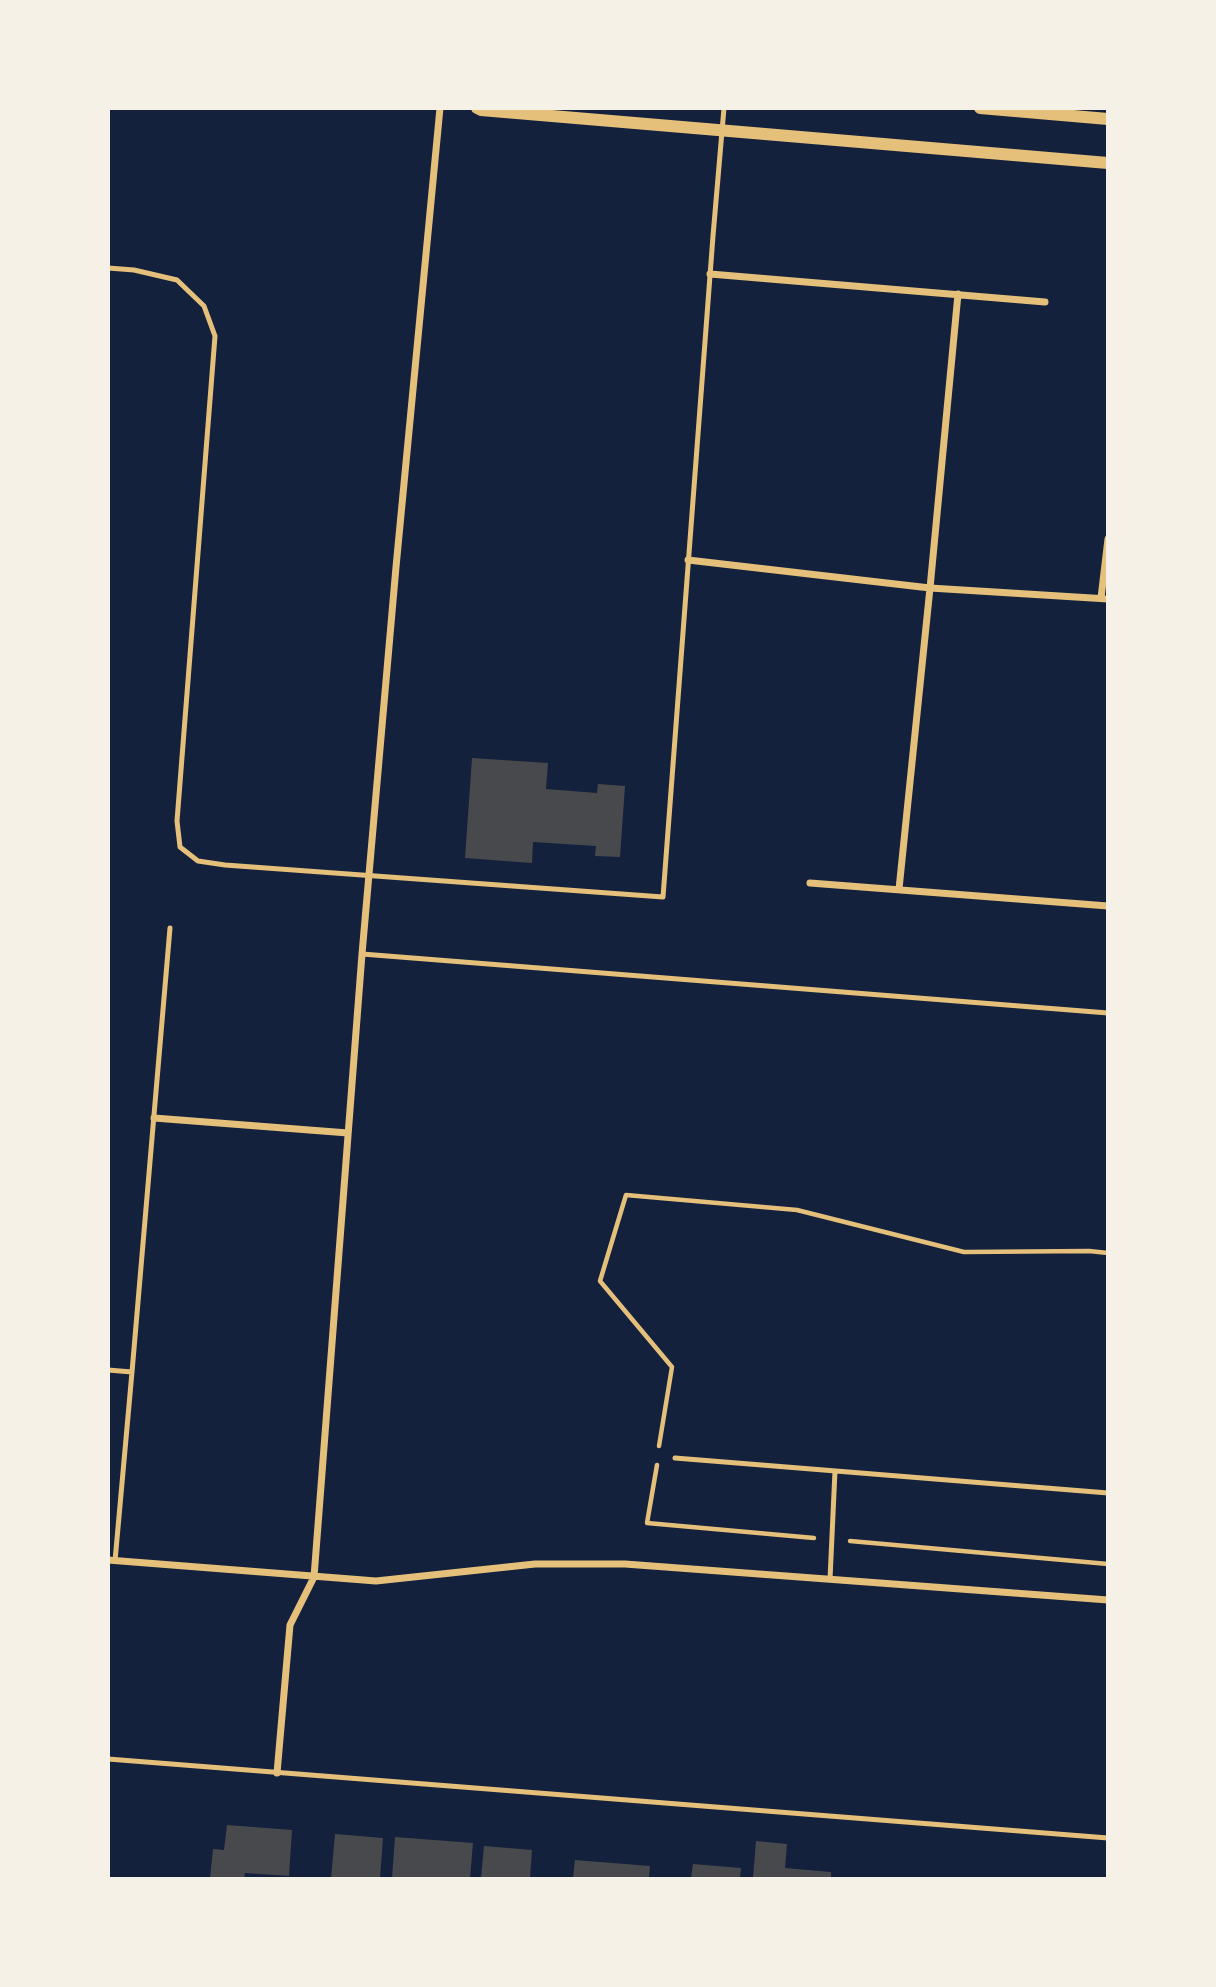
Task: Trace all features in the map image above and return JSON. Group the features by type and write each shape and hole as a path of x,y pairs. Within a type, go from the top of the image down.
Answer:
{"street":[{"path":"277,1773 290,1625 314,1577 362,954 440,108"},
{"path":"477,108 1108,163"},
{"path":"980,108 1108,119"},
{"path":"710,274 1045,302"},
{"path":"899,889 958,294"},
{"path":"688,560 930,588 1105,598 1108,539"},
{"path":"810,883 1108,906"},
{"path":"154,1118 348,1133"},
{"path":"112,1560 376,1581 535,1564 625,1564 1108,1600"}],"lane":[{"path":"108,268 134,270 177,280 204,306 215,337 177,821 180,847 198,861 663,897 724,108"},
{"path":"112,1560 132,1372 170,928"},
{"path":"362,954 1108,1013"},
{"path":"108,1370 132,1372"},
{"path":"675,1458 1108,1493"},
{"path":"830,1579 835,1471"},
{"path":"108,1759 1108,1838"}],"path":[{"path":"660,1446 672,1367 600,1281 626,1195 797,1210 964,1252 1089,1251 1108,1254"},
{"path":"657,1459 647,1523 1108,1564"}],"building":[{"path":"472,758 548,763 546,789 597,793 598,784 625,786 620,857 595,856 596,846 533,842 532,863 465,858"},
{"path":"227,1825 292,1830 289,1876 245,1873 244,1878 210,1878 213,1849 224,1850"},
{"path":"335,1834 383,1838 380,1878 331,1878"},
{"path":"395,1837 473,1843 470,1878 392,1878"},
{"path":"756,1841 787,1844 785,1868 831,1872 831,1878 753,1878"},
{"path":"484,1846 532,1850 530,1878 481,1878"},
{"path":"575,1860 650,1866 649,1878 573,1878"},
{"path":"693,1864 741,1868 740,1878 691,1878"}]}
